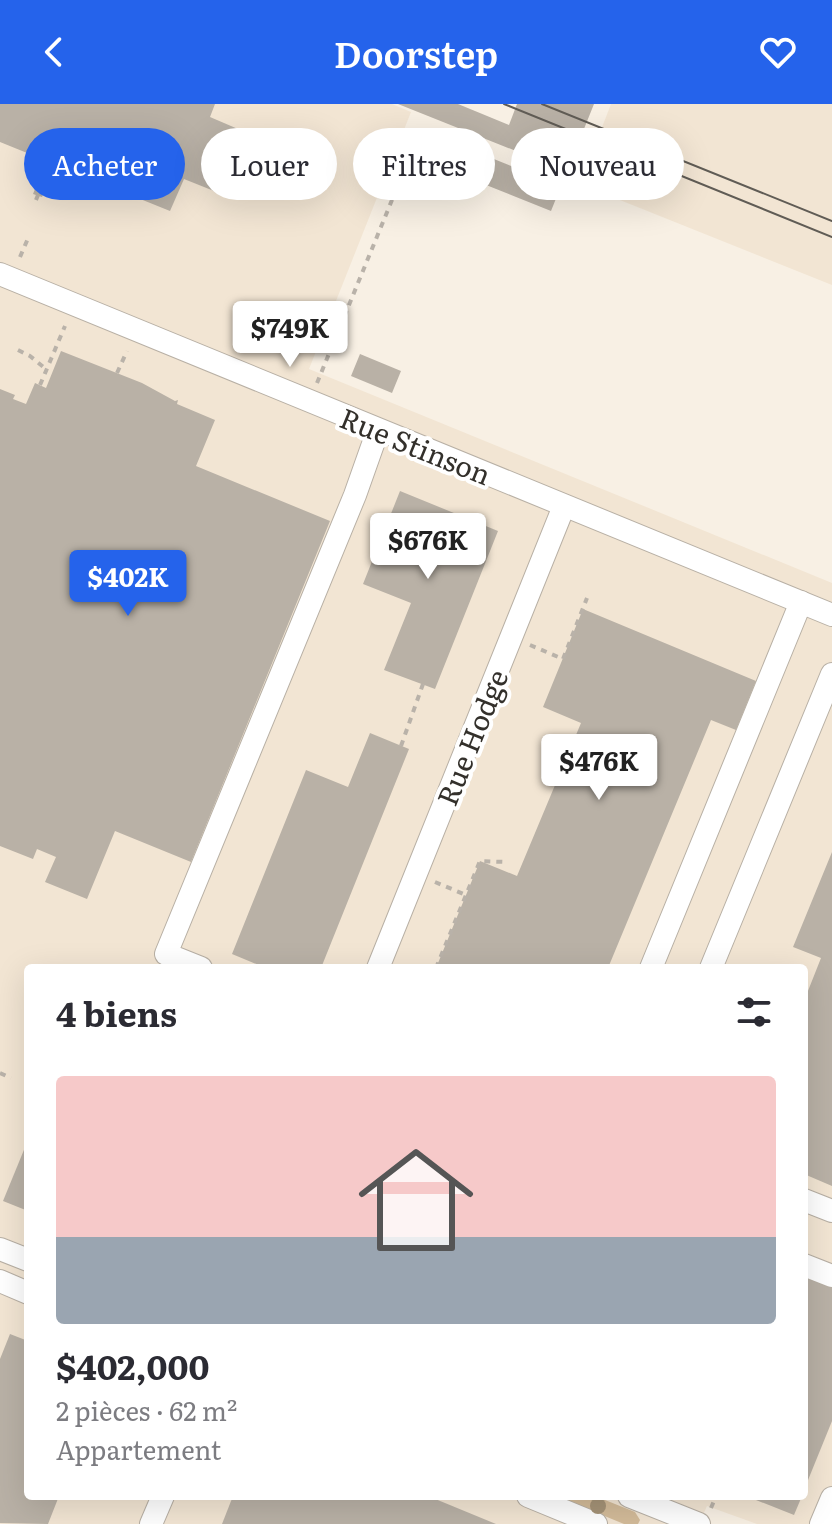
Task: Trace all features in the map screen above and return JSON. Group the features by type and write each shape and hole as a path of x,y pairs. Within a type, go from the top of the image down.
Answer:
{"street":[{"name":"Rue Stinson","path":"0,274 832,615"},
{"path":"191,964 166,954 355,495 378,430"},
{"name":"Rue Hodge","path":"380,964 564,506"},
{"path":"653,964 801,602"},
{"path":"713,964 832,674"},
{"path":"808,1202 832,1211"},
{"path":"0,1249 24,1258"},
{"path":"808,1267 832,1276"},
{"path":"0,1281 24,1291"},
{"path":"821,1524 832,1498"},
{"path":"151,1524 161,1500"},
{"path":"538,1500 596,1524"},
{"path":"637,1500 674,1519 705,1518"}],"path":[{"path":"309,402 392,200"},
{"path":"20,257 29,236"},
{"path":"40,385 65,326"},
{"path":"18,350 47,370"},
{"path":"117,373 127,351"},
{"path":"530,645 563,659 587,598"},
{"path":"401,746 423,684"},
{"path":"438,964 480,861 506,862"},
{"path":"434,882 466,895"},
{"path":"0,1073 11,1078"},
{"path":"705,1518 714,1500"}],"shaded area":[{"path":"0,104 392,104 411,112 405,128 353,128 353,200 376,200 309,369 832,583 832,1524 757,1524 707,1506 699,1524 0,1524"},
{"path":"611,104 832,104 832,285 620,200 684,200 684,128 602,128"},
{"path":"566,1500 605,1500 635,1512 640,1520 638,1524 624,1524"}],"building":[{"path":"0,104 215,104 210,117 236,128 201,128 201,186 185,179 185,128 24,128 24,152 0,142"},
{"path":"398,104 458,104 509,125 517,104 594,104 584,128 511,128 511,149 495,143 495,128 458,128"},
{"path":"495,159 511,166 511,195 495,189"},
{"path":"143,200 175,200 170,211"},
{"path":"524,200 555,200 551,211"},
{"path":"61,351 142,383 178,400 177,404 215,420 196,466 330,521 191,862 115,831 87,899 45,882 56,857 37,849 33,859 0,846 0,389 26,404 35,383 46,388"},
{"path":"360,354 401,371 392,393 351,376"},
{"path":"400,491 498,531 435,689 384,670 411,603 363,584"},
{"path":"583,609 756,681 736,730 711,720 610,964 438,964 480,861 517,876 581,723 543,707"},
{"path":"370,733 409,749 323,964 256,964 232,954 306,770 348,787"},
{"path":"832,852 832,1186 808,1176 808,991 821,958 793,947"},
{"path":"24,1150 24,1209 3,1201"},
{"path":"808,1275 832,1284 832,1421 808,1480"},
{"path":"10,1334 24,1339 24,1500 57,1500 48,1524 0,1523 0,1359"},
{"path":"231,1500 438,1500 496,1524 222,1524"},
{"path":"756,1500 800,1500 794,1515"}],"tram line":[{"path":"504,104 832,237"},
{"path":"542,104 832,221"}]}
